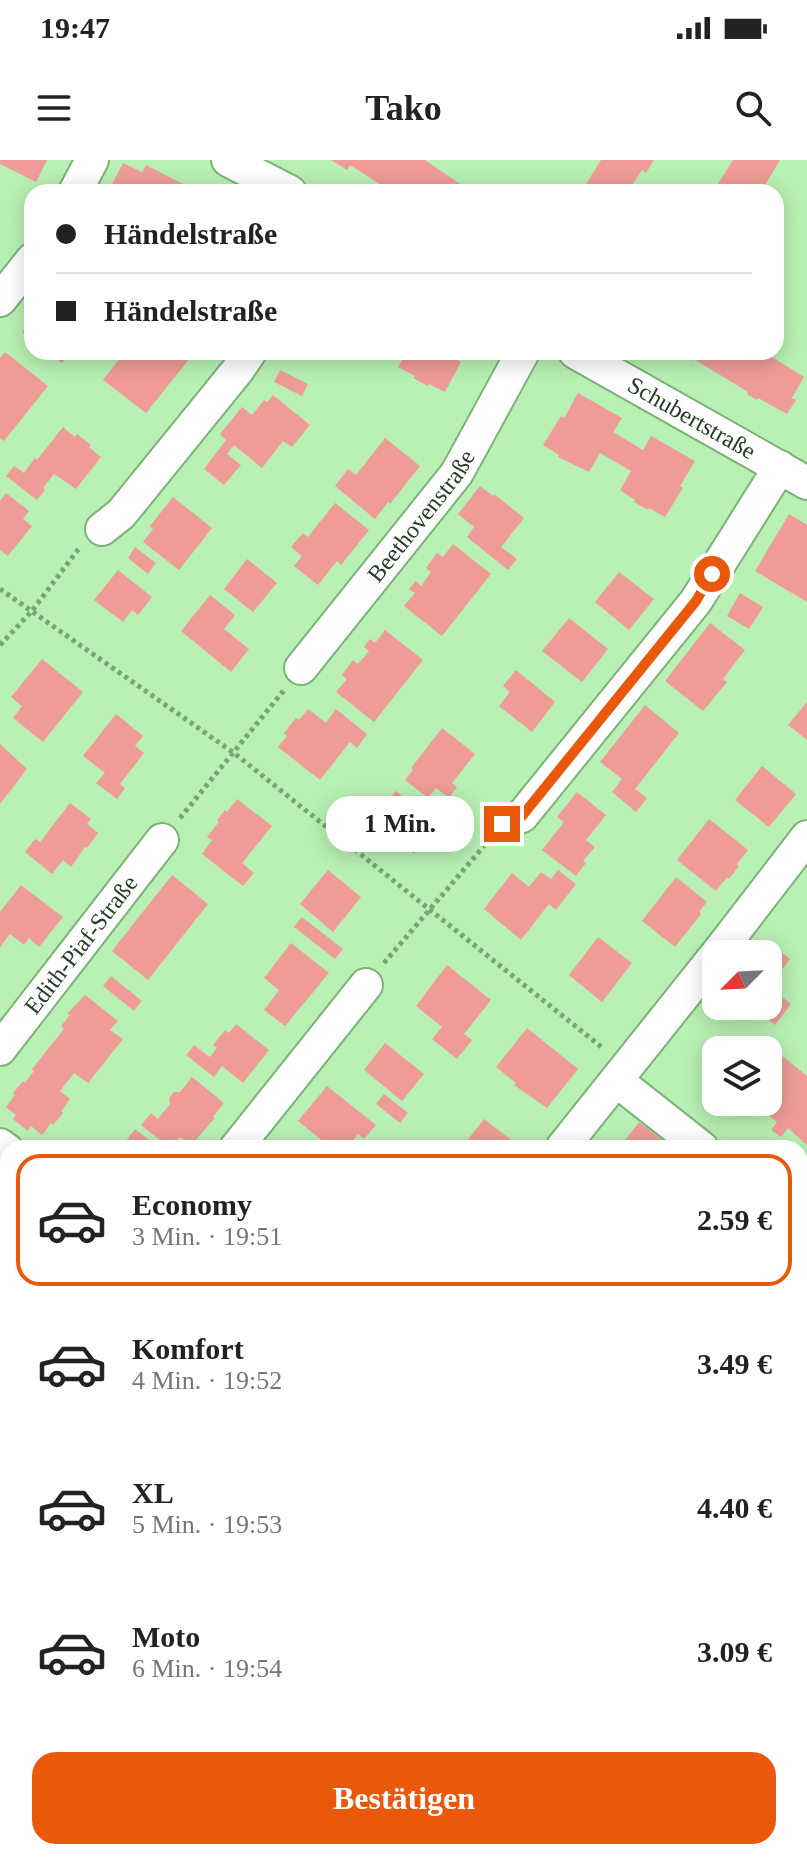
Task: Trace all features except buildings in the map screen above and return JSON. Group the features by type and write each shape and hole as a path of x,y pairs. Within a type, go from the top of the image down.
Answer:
{"street":[{"path":"79,184 92,160"},
{"path":"228,160 274,184"},
{"path":"0,300 24,270"},
{"path":"102,529 121,514 245,360"},
{"name":"Beethovenstraße","path":"301,668 457,473 519,360"},
{"name":"Schubertstraße","path":"589,360 807,483"},
{"path":"502,824 522,816 696,601 780,467"},
{"path":"727,940 807,837"},
{"name":"Edith-Piaf-Straße","path":"0,1049 162,840"},
{"path":"568,1140 702,972"},
{"path":"242,1140 366,985"},
{"path":"622,1074 693,1140"}],"path":[{"path":"0,645 32,611 76,551 102,529"},
{"path":"0,589 234,753 430,908 622,1074"},
{"path":"162,840 301,668"},
{"path":"366,985 502,824"}],"route":[{"path":"502,824 522,816 696,601 712,574"}]}
